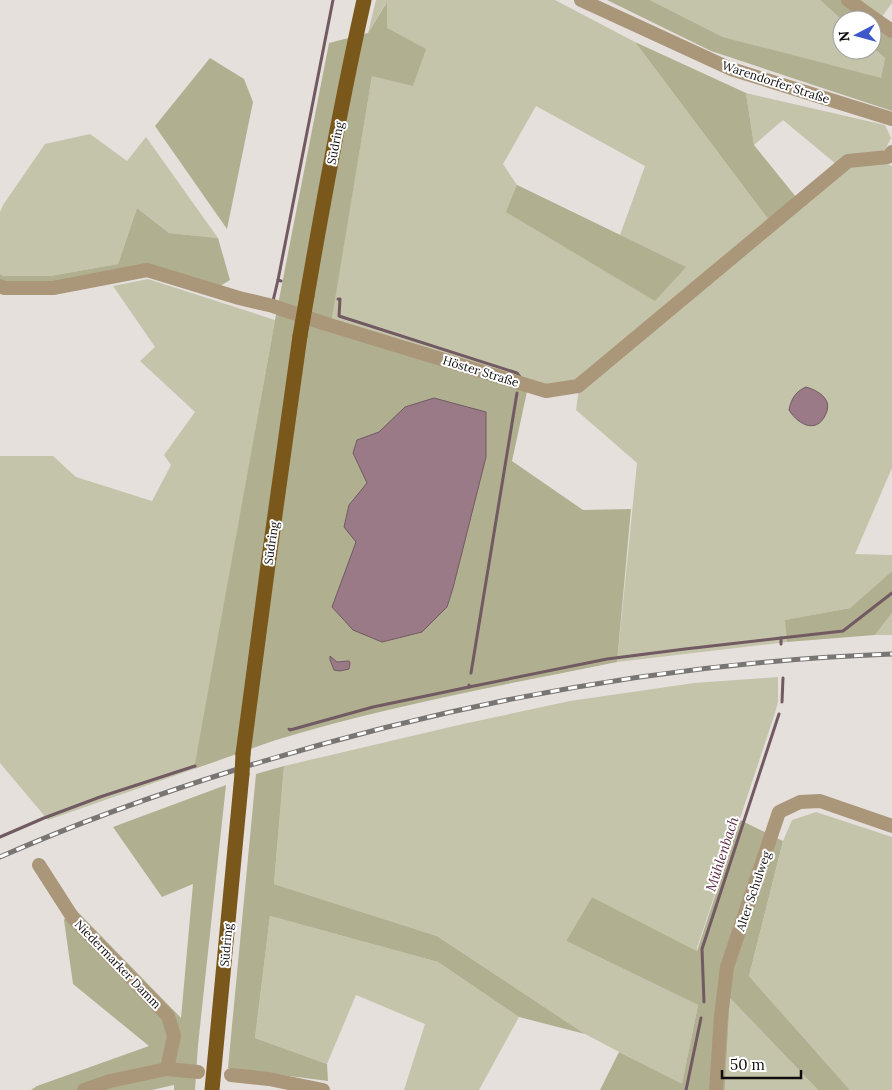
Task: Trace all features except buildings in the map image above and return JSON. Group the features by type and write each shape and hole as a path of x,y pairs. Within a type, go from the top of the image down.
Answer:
{"main road":[{"name":"Südring","path":"212,1090 243,754 300,336 344,94 364,0"}],"street":[{"name":"Warendorfer Straße","path":"581,0 731,69 892,118"},
{"path":"848,0 892,31"},
{"name":"Höster Straße","path":"0,286 4,288 53,288 148,270 239,298 273,306 546,391 578,386 848,161 891,156"},
{"name":"Alter Schulweg","path":"716,1090 721,1016 727,967 779,812 800,802 820,801 892,826"},
{"name":"Niedermarker Damm","path":"39,865 73,918 168,1016 174,1036 167,1069"},
{"path":"84,1090 110,1081 167,1069 198,1072"},
{"path":"231,1075 269,1079 323,1090"}],"green space":[{"path":"376,0 555,0 635,42 768,219 577,381 546,385 331,321 372,76 387,28 386,3 368,33","holes":["536,106 645,166 620,235 517,185 503,164"]},
{"path":"607,0 650,0 723,37 881,78 885,58 882,55 882,19 892,28 892,111 711,51"},
{"path":"650,0 820,0 832,11 832,60 882,60 882,55 885,58 881,79 723,37"},
{"path":"820,0 861,0 872,10 832,11"},
{"path":"861,0 892,0 892,3 882,17 882,10 872,10"},
{"path":"387,2 387,28 426,49 413,86 372,76 330,330 528,387 512,461 583,510 631,509 617,662 446,697 360,717 276,740 194,769 275,320 329,43 368,33"},
{"path":"635,42 746,93 754,145 796,197 768,219"},
{"path":"210,58 244,79 253,102 227,229 155,126"},
{"path":"746,93 885,125 891,138 885,150 836,164 783,120 754,145"},
{"path":"90,134 127,161 146,137 218,238 169,233 137,208 118,264 50,276 4,276 0,274 0,212 3,205 45,144"},
{"path":"884,163 892,166 892,468 855,554 892,555 892,571 850,608 786,620 787,642 617,662 637,463 576,410 579,388 849,166"},
{"path":"517,185 686,267 655,301 506,212"},
{"path":"137,208 169,233 218,238 230,280 220,286 148,265 51,283 0,282 0,274 4,276 50,276 118,264"},
{"path":"148,279 275,320 200,740 194,769 48,820 0,763 0,456 53,456 76,477 152,501 171,465 164,455 195,412 140,361 155,347 113,286"},
{"path":"892,571 892,613 875,635 787,642 785,620 850,608"},
{"path":"892,613 892,635 875,635"},
{"path":"778,677 778,702 775,713 697,951 592,897 566,941 698,1005 682,1085 585,1034 437,936 274,884 284,766 570,701 694,683"},
{"path":"284,766 274,884 437,936 585,1034 519,1017 438,962 270,916 255,1038 327,1064 328,1081 228,1068 256,774"},
{"path":"226,785 198,1045 195,1090 174,1090 174,1085 152,1090 31,1090 37,1086 149,1046 73,984 64,920 72,906 181,1018 193,884 162,897 113,827"},
{"path":"816,812 892,837 892,1090 850,1090 749,976 783,841 792,820"},
{"path":"740,820 783,841 749,976 850,1090 818,1090 730,998 725,1090 600,1090 619,1052 682,1084 698,1005 566,941 592,897 697,951"},
{"path":"270,916 438,962 519,1017 479,1090 404,1090 425,1024 356,995 327,1064 255,1038"},
{"path":"730,998 818,1090 725,1090"}],"shaded area":[{"path":"806,387 820,393 827,401 827,411 823,419 819,423 809,426 793,416 789,410 794,396"},
{"path":"434,398 486,412 486,457 447,607 422,632 382,642 353,630 332,607 356,542 344,527 349,505 367,483 353,453 357,440 379,432 405,407"},
{"path":"330,656 337,662 349,661 349,669 334,670"}],"waterway":[{"path":"281,281 278,280 333,0"},
{"path":"273,301 278,280"},
{"path":"338,299 340,299 339,316 517,373 520,377"},
{"path":"471,673 517,393"},
{"name":"Mühlenbach","path":"781,644 781,638 843,631 892,593"},
{"path":"469,685 469,687 607,659 781,638"},
{"name":"Mühlenbach","path":"782,702 783,678"},
{"path":"289,729 373,707 469,687"},
{"name":"Mühlenbach","path":"704,1002 702,949 779,714"},
{"path":"0,837 100,797 195,766"},
{"name":"Mühlenbach","path":"686,1090 701,1018"}],"railway":[{"path":"0,857 58,832 178,789 318,745 398,724 561,690 643,676 726,666 892,654"}]}
